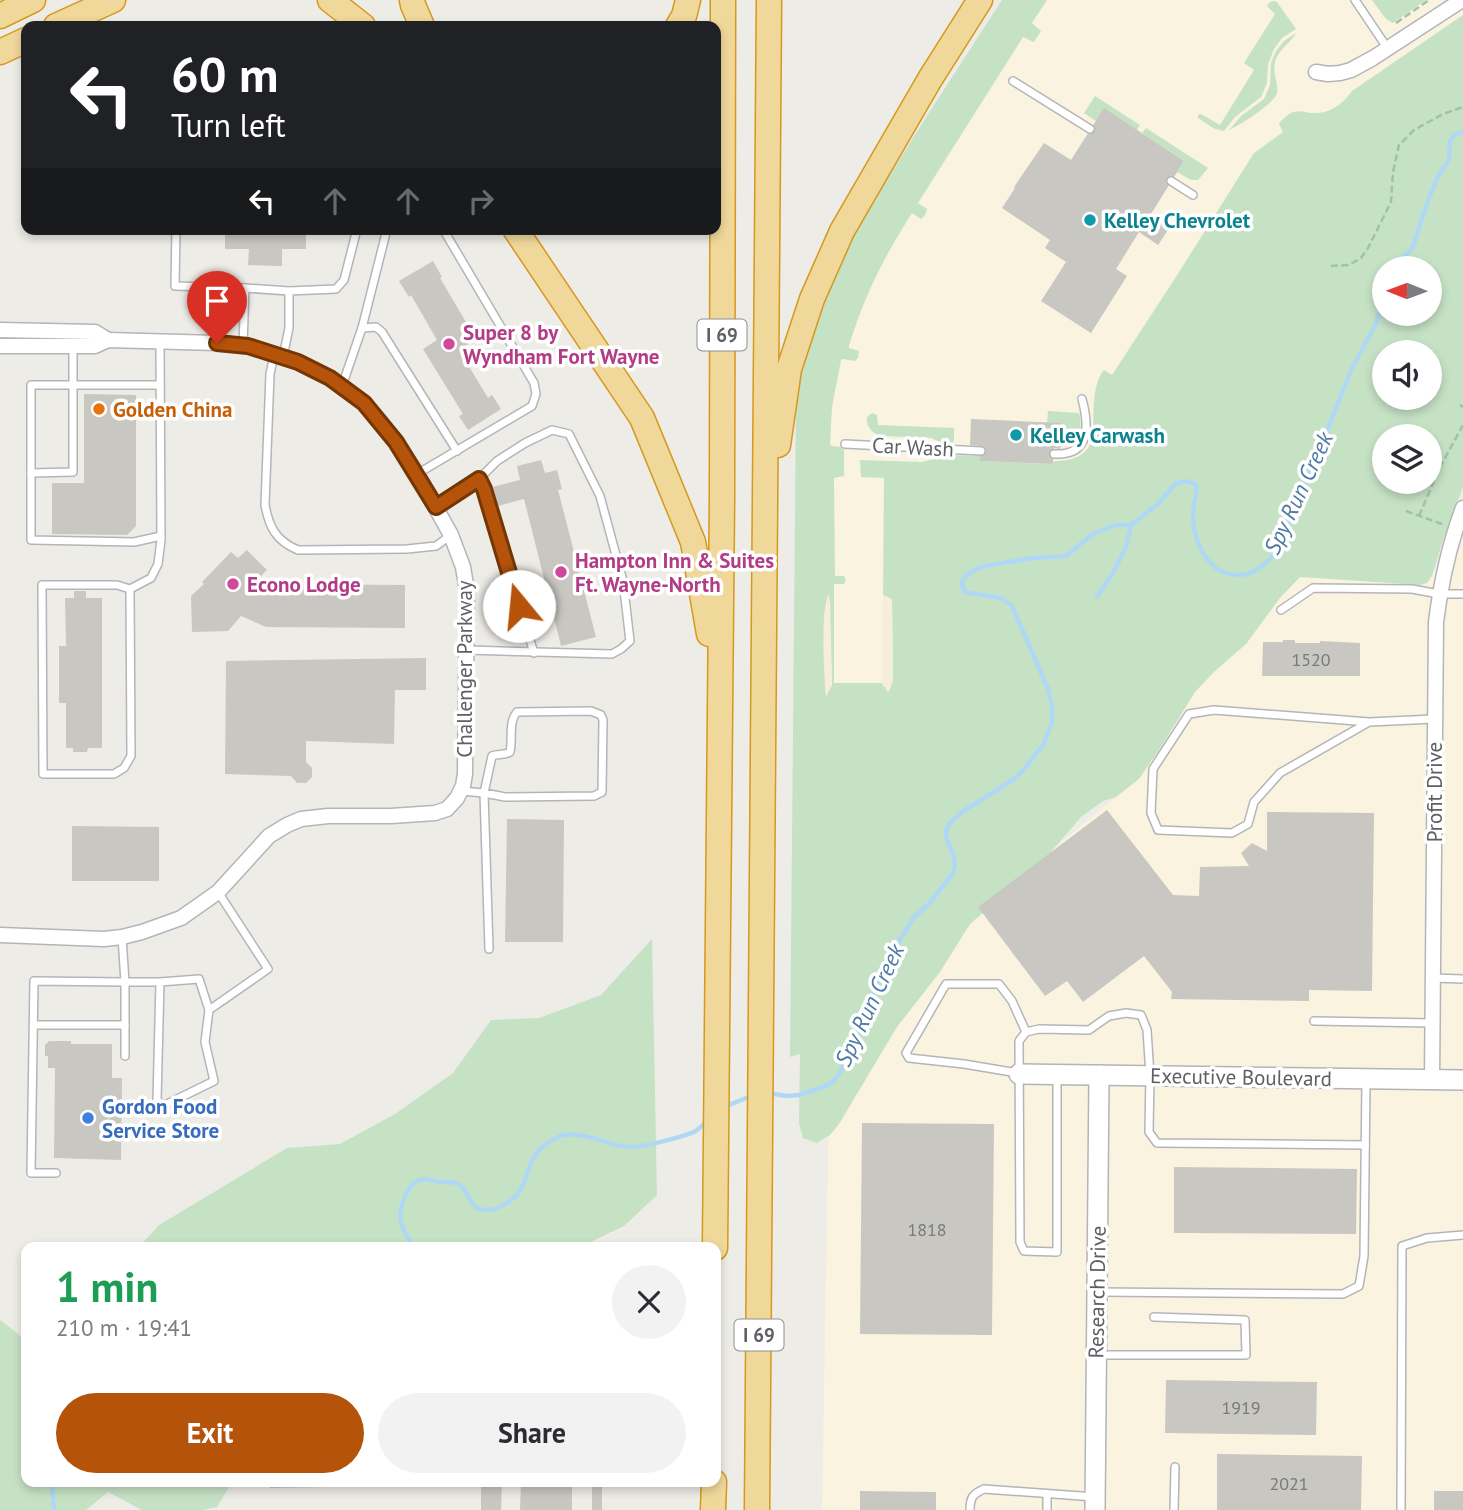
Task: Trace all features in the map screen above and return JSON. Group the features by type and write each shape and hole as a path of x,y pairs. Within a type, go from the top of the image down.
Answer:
{"highway":[{"path":"0,16 33,0"},
{"path":"67,21 113,0"},
{"path":"330,0 357,21"},
{"path":"412,0 420,21"},
{"path":"681,21 688,0"},
{"name":"I 69","path":"715,1242 723,0"},
{"name":"I 69","path":"757,1510 769,0"},
{"path":"765,539 789,369 812,299 842,231 930,79 980,0"},
{"path":"0,52 21,42"},
{"path":"519,235 642,418 693,542 709,634 720,671"},
{"path":"713,1487 713,1510"}],"street":[{"path":"1316,72 1340,74 1373,58 1462,0"},
{"name":"Challenger Parkway","path":"0,330 95,332 107,340"},
{"name":"Challenger Parkway","path":"0,346 95,346 107,340 243,345 298,362 330,378 364,403 396,442 417,474 451,535 463,567 467,591 465,774 460,791"},
{"name":"Profit Drive","path":"1432,1080 1436,622 1439,594 1450,546 1463,508"},
{"path":"0,935 104,939 142,932 181,918 218,892 269,836 294,822 328,816 435,813 447,809 460,791"},
{"name":"Executive Boulevard","path":"1019,1074 1463,1080"},
{"name":"Research Drive","path":"1095,1503 1099,1075"}],"lane":[{"path":"1355,0 1388,48"},
{"path":"1013,81 1090,130"},
{"path":"1171,181 1193,195"},
{"path":"176,235 175,286 289,291 337,289 344,280 355,235"},
{"path":"342,387 362,328 385,235"},
{"path":"417,474 532,406 536,394 534,383 447,235"},
{"path":"243,345 245,288"},
{"path":"289,291 289,328 270,374 265,505 268,523 277,536 298,550 407,549 436,546 451,535"},
{"path":"362,328 376,327 382,331 457,451"},
{"path":"130,589 131,756 124,768 114,774 43,774 43,585 117,585 130,589 151,578 158,564 161,536 160,342"},
{"path":"31,474 73,472 73,346"},
{"path":"160,386 31,385 31,540 134,542 161,536"},
{"path":"1054,454 1068,453 1080,447 1086,433 1087,417 1082,399"},
{"path":"436,507 479,479 497,461 525,443 552,430 569,434 600,496 623,581 630,640 611,654 466,650"},
{"name":"Car Wash","path":"845,444 981,451"},
{"path":"479,479 534,653"},
{"path":"1281,610 1313,588 1412,589 1439,594 1463,594"},
{"path":"1369,722 1280,773 1254,802 1248,824 1231,833 1158,830 1151,813 1153,769 1189,714 1214,710 1369,722 1434,719"},
{"path":"460,791 484,793 505,797 594,796 602,792 601,715 592,711 517,712 513,715 511,724 510,752 492,756 484,793 489,949"},
{"path":"209,1010 268,969 218,892"},
{"path":"122,937 125,1056"},
{"path":"1433,978 1463,979"},
{"path":"56,1173 31,1173 34,981 160,982 199,979 209,1010 205,1042 214,1081 163,1105 157,1100 160,982"},
{"path":"1019,1074 909,1058 906,1053 946,984 999,984 1013,1000 1026,1032"},
{"path":"1057,1074 1057,1252 1024,1251 1020,1242 1019,1041 1026,1032 1089,1030 1109,1016 1126,1013 1141,1015 1147,1030 1150,1075 1149,1132 1157,1143 1365,1145"},
{"path":"1314,1021 1432,1023"},
{"path":"34,1026 125,1025"},
{"path":"1097,1292 1343,1294 1359,1286 1364,1256 1366,1079"},
{"path":"1401,1510 1402,1246 1427,1237 1463,1236"},
{"path":"1096,1355 1246,1355 1245,1320 1154,1317"},
{"path":"1174,1510 1175,1467"},
{"path":"970,1510 970,1499 984,1489 1047,1494 1095,1503"},
{"path":"1047,1494 1047,1510"}],"path":[{"path":"1396,23 1429,0"},
{"path":"1331,266 1349,265 1361,258 1368,248 1391,202 1399,145 1414,130 1443,114 1463,107"},
{"path":"1419,516 1440,467 1463,425"},
{"path":"1406,511 1448,526"}],"shaded area":[{"path":"1015,0 1463,0 1463,471 1427,568 1450,570 1463,522 1463,1510 822,1510 829,1103 952,933 1116,797 1248,603 829,1025 813,391"}],"green space":[{"path":"1002,0 1047,0 1032,23 1041,31 1034,42 1023,37 918,203 927,209 925,215 921,219 912,213 884,261 861,310 849,346 859,351 858,358 855,361 841,360 832,407 830,444 844,450 844,476 834,478 835,576 844,576 846,580 844,584 834,584 834,683 882,683 884,687 893,681 892,599 883,595 884,478 861,477 860,460 922,462 951,455 981,456 981,461 1053,464 1054,461 1072,459 1082,454 1093,439 1094,402 1100,376 1104,370 1112,375 1254,153 1283,132 1280,122 1294,112 1318,113 1335,108 1352,91 1463,15 1463,487 1432,576 1427,583 1420,585 1300,577 1280,598 1246,644 1195,692 1139,779 1116,797 1103,801 1081,817 1044,860 970,924 940,972 897,1027 839,1124 830,1135 817,1143 803,1138 799,1124 800,1054 790,1057 796,406 813,323 849,240","holes":["830,599 832,685 826,695 824,615"]},
{"path":"1372,0 1426,0 1393,23 1386,19"},
{"path":"1274,1 1296,29 1282,38 1274,49 1268,64 1267,83 1261,97 1235,117 1224,131 1215,129 1198,118 1198,115 1201,114 1220,125 1254,70 1244,63 1275,14 1267,6"},
{"path":"1296,33 1276,59 1275,97 1256,114 1229,130 1241,116 1264,99 1270,85 1271,63 1276,51"},
{"path":"1095,96 1140,125 1137,130 1104,109 1096,121 1084,113"},
{"path":"1146,128 1208,168 1198,180 1191,180 1177,172 1184,161 1142,133"},
{"path":"1048,411 1079,413 1080,431 1072,444 1060,447 1047,423"},
{"path":"872,413 877,415 878,425 954,428 954,441 949,446 931,438 881,436 867,424 867,417"},
{"path":"652,939 657,1195 624,1226 591,1242 143,1242 159,1225 287,1148 340,1144 395,1114 453,1073 491,1020 539,1018 601,995"},
{"path":"0,1320 21,1336 21,1487 229,1487 217,1507 202,1510 142,1510 108,1492 86,1510 0,1510"}],"sand":[{"path":"829,594 832,685 826,697 824,613"},
{"path":"883,595 892,599 893,681 888,692 882,683"}],"building":[{"name":"Kelley Chevrolet","path":"1104,108 1184,161 1151,214 1170,227 1158,245 1139,232 1116,269 1127,276 1091,333 1041,301 1066,262 1045,248 1050,240 1002,208 1044,143 1071,160"},
{"path":"225,235 306,235 306,249 282,249 282,266 248,265 249,249 225,249"},
{"name":"Super 8 by Wyndham Fort Wayne","path":"433,261 476,339 459,350 488,398 492,395 501,409 468,430 459,416 463,414 423,349 437,340 411,295 409,297 399,281"},
{"path":"84,394 136,395 136,526 127,535 52,534 52,483 84,483"},
{"name":"Kelley Carwash","path":"971,419 1061,423 1060,449 1054,448 1053,464 980,461 981,446 970,445"},
{"name":"Hampton Inn & Suites Ft. Wayne-North","path":"541,460 545,473 557,470 562,489 558,490 596,637 561,646 524,499 498,506 493,487 520,480 517,466"},
{"path":"247,550 267,570 259,578 266,585 405,585 405,628 266,627 241,616 228,631 192,632 191,596 231,552 238,558"},
{"path":"74,591 86,591 86,598 102,598 102,748 88,748 87,752 73,752 73,748 66,748 66,703 59,703 59,646 66,646 65,598 74,598"},
{"path":"1295,640 1295,643 1360,643 1360,676 1262,676 1263,642"},
{"path":"426,658 426,690 395,690 394,744 306,741 306,762 312,768 312,777 306,783 297,783 291,776 225,774 226,661"},
{"path":"1107,810 1173,895 1199,896 1200,867 1249,866 1241,853 1252,843 1267,851 1267,812 1374,813 1372,991 1309,990 1309,1001 1171,999 1172,992 1144,956 1083,1002 1067,981 1045,996 978,907"},
{"path":"507,819 564,820 563,942 505,942"},
{"path":"72,826 159,827 159,881 72,881"},
{"name":"Gordon Food Service Store","path":"49,1041 112,1044 112,1078 122,1078 121,1160 54,1158 55,1068 48,1068 48,1056 45,1056 45,1045"},
{"path":"862,1123 994,1124 992,1335 860,1334"},
{"path":"1174,1167 1357,1169 1356,1234 1174,1233"},
{"path":"1166,1380 1317,1382 1316,1435 1165,1433"},
{"path":"1217,1454 1362,1456 1361,1510 1217,1510"},
{"path":"481,1487 502,1487 501,1510 481,1510"},
{"path":"521,1487 572,1487 572,1510 520,1510"},
{"path":"592,1487 602,1487 602,1510 592,1510"},
{"path":"860,1491 936,1492 936,1510 860,1510"},
{"path":"1434,1491 1463,1491 1463,1510 1434,1510"}],"waterway":[{"name":"Spy Run Creek","path":"1405,256 1413,247 1438,176 1449,160 1450,141 1454,135 1463,132"},
{"name":"Spy Run Creek","path":"1097,597 1126,547 1131,525 1158,504 1175,484 1184,481 1196,484 1193,512 1195,533 1206,558 1216,568 1238,575 1260,568 1271,559 1313,466 1352,368 1375,326"},
{"name":"Spy Run Creek","path":"769,1093 799,1095 834,1081 858,1035 883,966 914,917 929,904 953,873 955,865 946,832 949,824 962,812 1014,779 1043,745 1052,723 1048,689 1012,606 1001,598 965,592 961,583 967,575 980,567 1033,558 1066,556 1093,534 1116,525 1131,525"},
{"name":"Spy Run Creek","path":"726,1106 754,1095"},
{"name":"Spy Run Creek","path":"411,1242 403,1229 400,1214 406,1194 421,1179 456,1183 479,1209 494,1209 517,1194 536,1154 544,1145 558,1137 575,1134 637,1147 688,1134 706,1122"},
{"name":"Spy Run Creek","path":"52,1487 54,1510"}],"place":[{"name":"Kelley Chevrolet","path":"1090,220"},
{"name":"Super 8 by Wyndham Fort Wayne","path":"449,344"},
{"name":"Golden China","path":"99,409"},
{"name":"Kelley Carwash","path":"1016,435"},
{"name":"Hampton Inn & Suites Ft. Wayne-North","path":"561,572"},
{"name":"Econo Lodge","path":"233,584"},
{"name":"Gordon Food Service Store","path":"88,1118"}],"route":[{"path":"217,343 248,346 298,362 330,378 364,403 396,442 436,507 479,479 519,606"}]}
